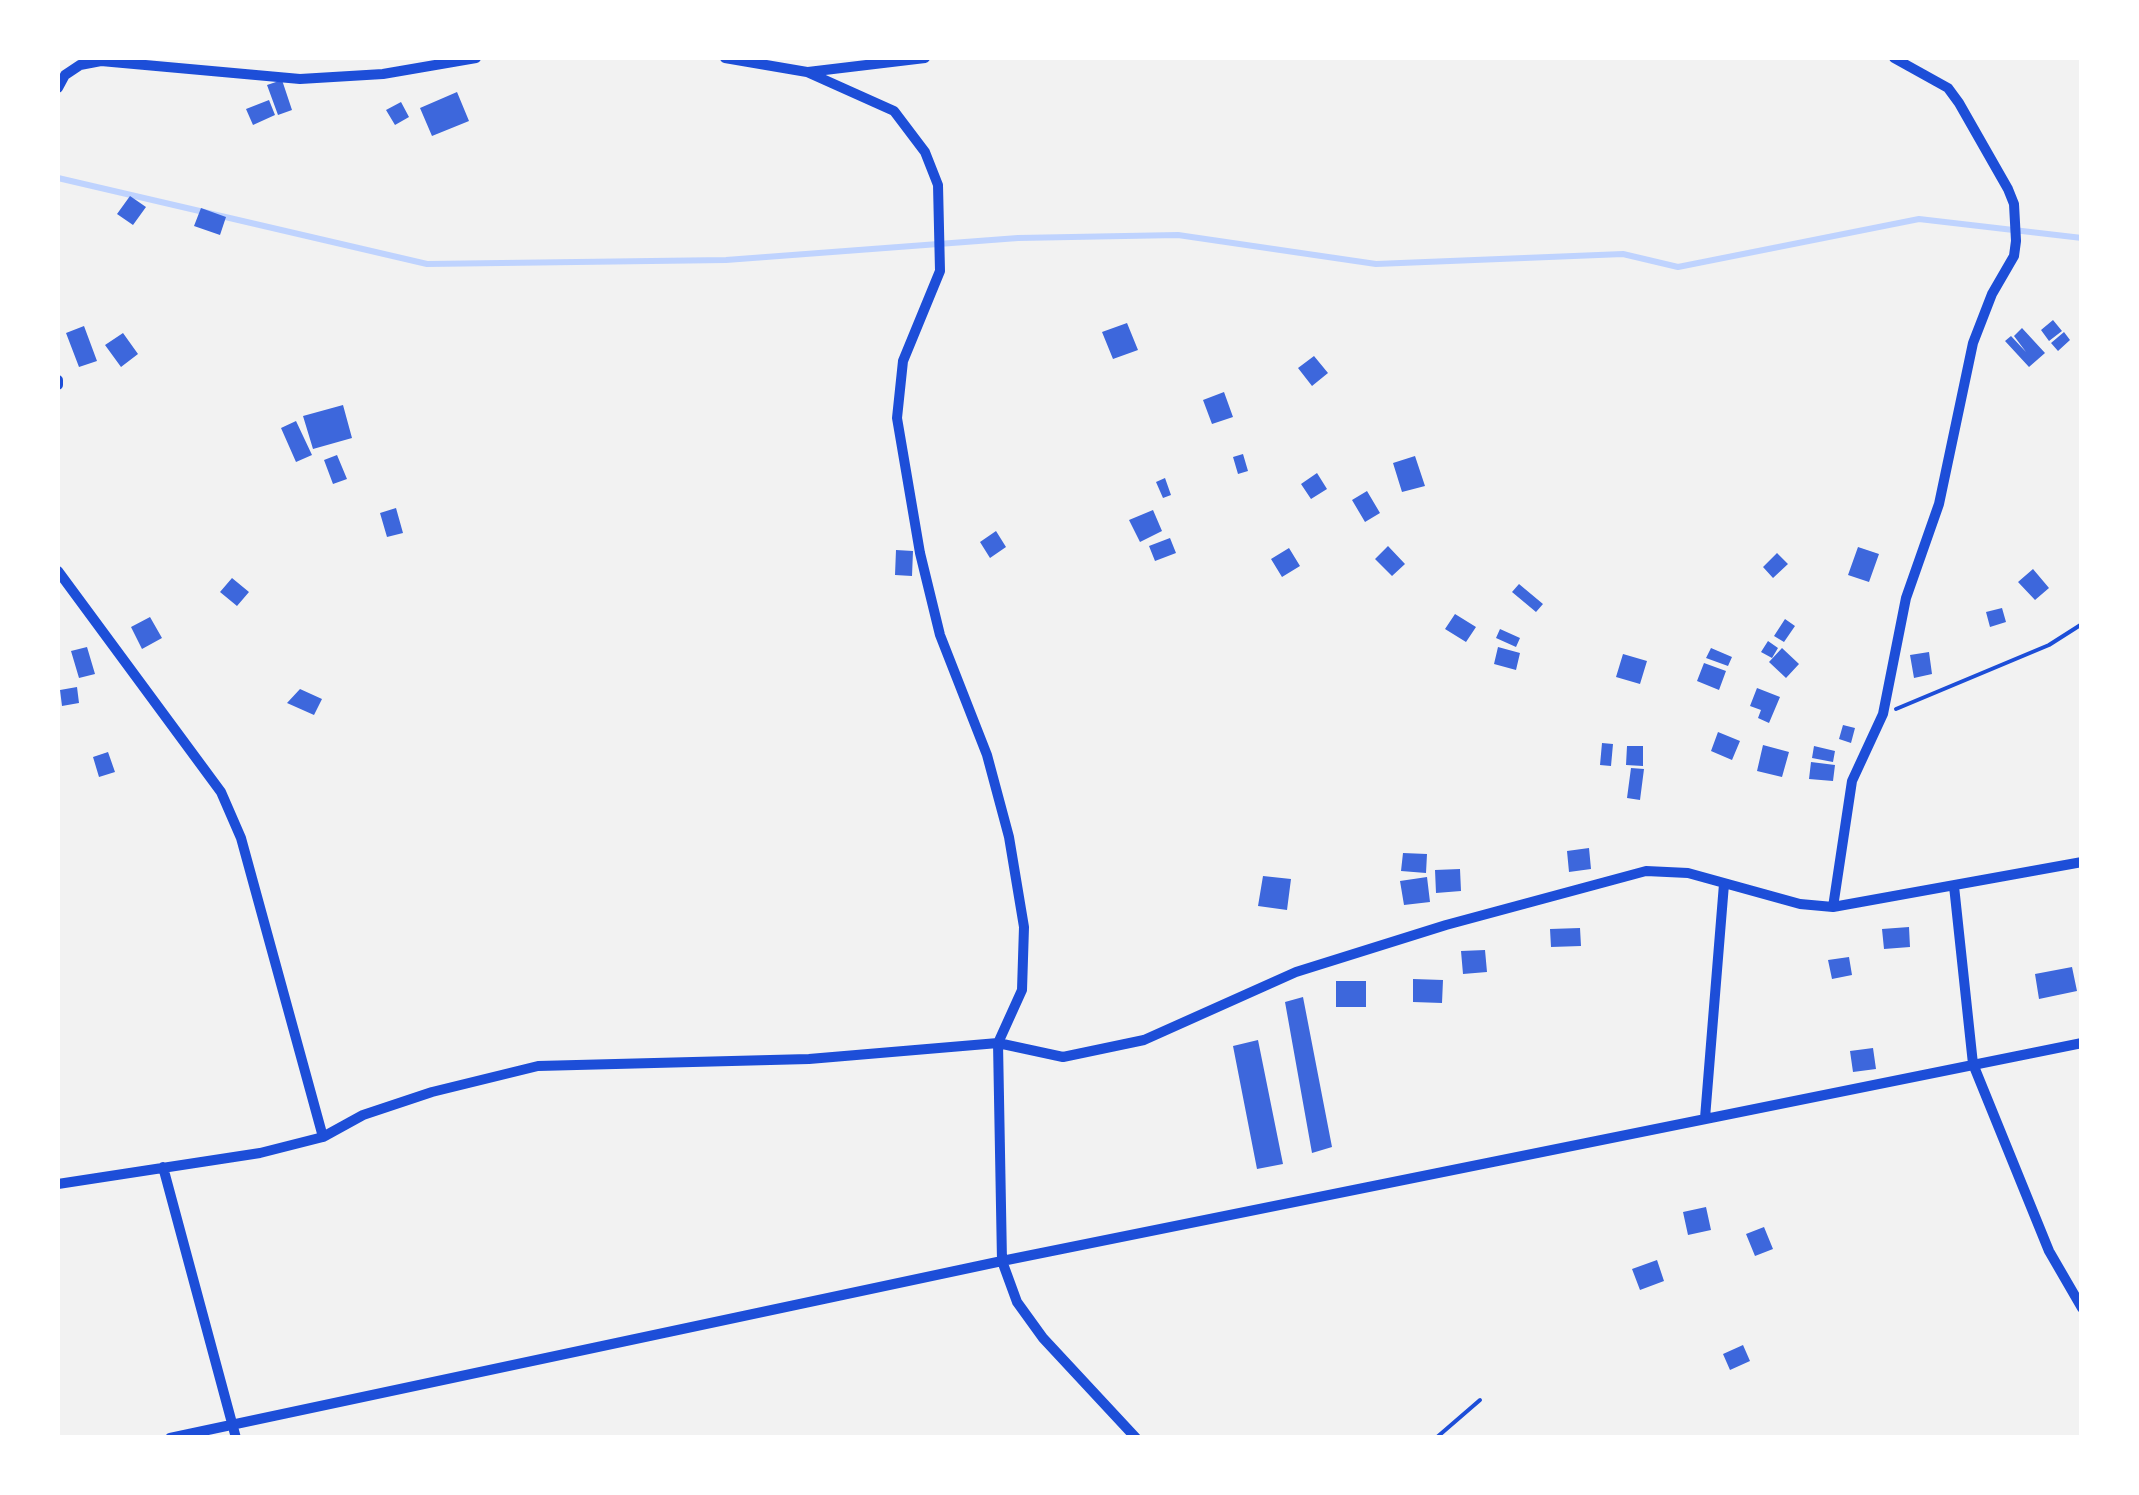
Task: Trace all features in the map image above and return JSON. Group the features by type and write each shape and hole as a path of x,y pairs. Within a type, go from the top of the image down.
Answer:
{"street":[{"path":"181,70 186,58"},
{"path":"58,88 65,75 80,65 101,61 300,79 383,74 476,58"},
{"path":"725,58 807,72 876,101 902,119 925,152 941,198 940,271 903,361 897,418 920,554 940,635 987,754 1020,892 1025,952 1022,990 998,1044 1002,1260 1017,1302 1042,1338 1136,1438"},
{"path":"807,72 925,58"},
{"path":"1833,907 1852,781 1883,714 1906,598 1939,504 1973,343 1992,294 2014,256 2017,224 2008,188 1948,88 1894,58"},
{"path":"58,571 221,792 241,838 323,1137"},
{"path":"58,1184 260,1154 323,1137 363,1115 432,1092 538,1066 809,1058 998,1044 1064,1057 1144,1040 1296,972 1446,925 1646,872 1688,873 1800,904 1833,907 2082,862"},
{"path":"1705,1118 1724,884"},
{"path":"1954,886 1973,1064 2049,1252 2082,1308"},
{"path":"170,1438 234,1432 1002,1260 2082,1043"},
{"path":"164,1167 234,1432"}],"path":[{"path":"1883,714 2049,645 2082,624"},
{"path":"1436,1438 1480,1400"}],"building":[{"path":"282,80 292,110 278,115 267,85"},
{"path":"457,92 469,121 432,136 420,108"},
{"path":"269,100 275,115 253,125 246,109"},
{"path":"401,102 409,117 395,125 386,110"},
{"path":"130,196 146,207 133,225 117,214"},
{"path":"201,208 226,217 220,235 194,226"},
{"path":"2053,320 2062,331 2049,341 2041,330"},
{"path":"1127,323 1138,350 1113,359 1102,332"},
{"path":"84,326 97,361 79,367 66,333"},
{"path":"2022,328 2045,353 2029,367 2005,341 2011,336 2026,352 2014,336"},
{"path":"2064,332 2070,340 2058,351 2051,343"},
{"path":"123,333 138,354 121,367 105,345"},
{"path":"1314,356 1328,373 1312,386 1298,368"},
{"path":"1224,392 1233,417 1212,424 1203,400"},
{"path":"343,405 352,438 313,449 303,416"},
{"path":"296,421 312,455 296,462 281,428"},
{"path":"1243,454 1248,471 1238,474 1233,457"},
{"path":"337,455 347,479 333,484 324,460"},
{"path":"1415,456 1425,486 1402,492 1393,463"},
{"path":"1317,473 1327,489 1311,499 1301,484"},
{"path":"1165,478 1171,495 1163,498 1156,482"},
{"path":"1367,491 1380,513 1365,522 1352,500"},
{"path":"396,508 403,533 387,537 380,513"},
{"path":"1153,510 1162,531 1140,542 1129,520"},
{"path":"996,531 1006,547 990,558 980,542"},
{"path":"1170,538 1176,553 1155,561 1149,546"},
{"path":"1388,546 1405,564 1392,576 1375,559"},
{"path":"1858,547 1879,554 1869,582 1848,575"},
{"path":"1289,548 1300,566 1282,577 1271,559"},
{"path":"896,550 913,551 912,576 895,575"},
{"path":"1777,553 1788,564 1773,578 1763,567"},
{"path":"2033,569 2049,588 2035,600 2018,582"},
{"path":"232,578 249,592 237,606 220,592"},
{"path":"1519,584 1543,604 1536,612 1512,592"},
{"path":"2002,608 2006,622 1990,627 1986,612"},
{"path":"1455,614 1476,627 1466,642 1445,629"},
{"path":"150,617 162,638 142,649 131,627"},
{"path":"1785,619 1795,626 1784,642 1774,636"},
{"path":"1500,629 1520,638 1516,647 1496,638"},
{"path":"1768,641 1778,648 1772,658 1761,652"},
{"path":"87,647 95,674 79,678 71,651"},
{"path":"1498,647 1520,653 1516,670 1494,664"},
{"path":"1711,648 1732,657 1728,666 1706,658"},
{"path":"1782,648 1799,664 1786,678 1769,662"},
{"path":"1929,652 1932,674 1914,678 1910,655"},
{"path":"1623,654 1647,661 1640,684 1616,677"},
{"path":"1704,663 1726,671 1719,690 1697,681"},
{"path":"77,687 79,703 62,706 60,690"},
{"path":"1757,688 1780,697 1769,723 1758,718 1761,710 1750,706"},
{"path":"300,689 322,699 314,715 287,703"},
{"path":"1843,725 1855,728 1851,743 1839,739"},
{"path":"1718,732 1740,741 1732,760 1711,751"},
{"path":"1602,743 1613,744 1611,766 1600,765"},
{"path":"1763,745 1789,752 1782,777 1757,771"},
{"path":"1627,746 1643,746 1643,766 1626,765"},
{"path":"1814,746 1835,751 1833,762 1812,758"},
{"path":"108,752 115,772 99,777 93,757"},
{"path":"1811,762 1835,765 1833,781 1809,779"},
{"path":"1631,768 1644,769 1640,800 1627,798"},
{"path":"1589,848 1591,869 1569,872 1567,851"},
{"path":"1403,853 1427,854 1426,873 1401,871"},
{"path":"1460,869 1461,891 1436,893 1435,870"},
{"path":"1263,876 1291,879 1287,910 1258,906"},
{"path":"1427,877 1430,902 1404,905 1400,881"},
{"path":"1909,927 1910,947 1884,949 1882,929"},
{"path":"1580,928 1581,946 1551,947 1550,929"},
{"path":"1485,950 1487,972 1463,974 1461,951"},
{"path":"1849,957 1852,975 1832,979 1828,960"},
{"path":"2072,967 2077,991 2039,999 2035,974"},
{"path":"1413,979 1443,980 1442,1003 1413,1002"},
{"path":"1336,981 1366,981 1366,1007 1336,1007"},
{"path":"1303,997 1332,1147 1312,1153 1285,1002"},
{"path":"1258,1040 1283,1164 1257,1169 1233,1046"},
{"path":"1873,1048 1876,1069 1853,1072 1850,1051"},
{"path":"1706,1207 1711,1230 1688,1235 1683,1212"},
{"path":"1764,1227 1773,1249 1755,1256 1746,1234"},
{"path":"1657,1260 1664,1281 1640,1290 1632,1269"},
{"path":"1743,1345 1750,1361 1730,1370 1723,1354"}],"waterway":[{"path":"58,178 427,264 726,260 1018,238 1178,235 1376,264 1623,254 1678,267 1919,219 2082,238"}]}
